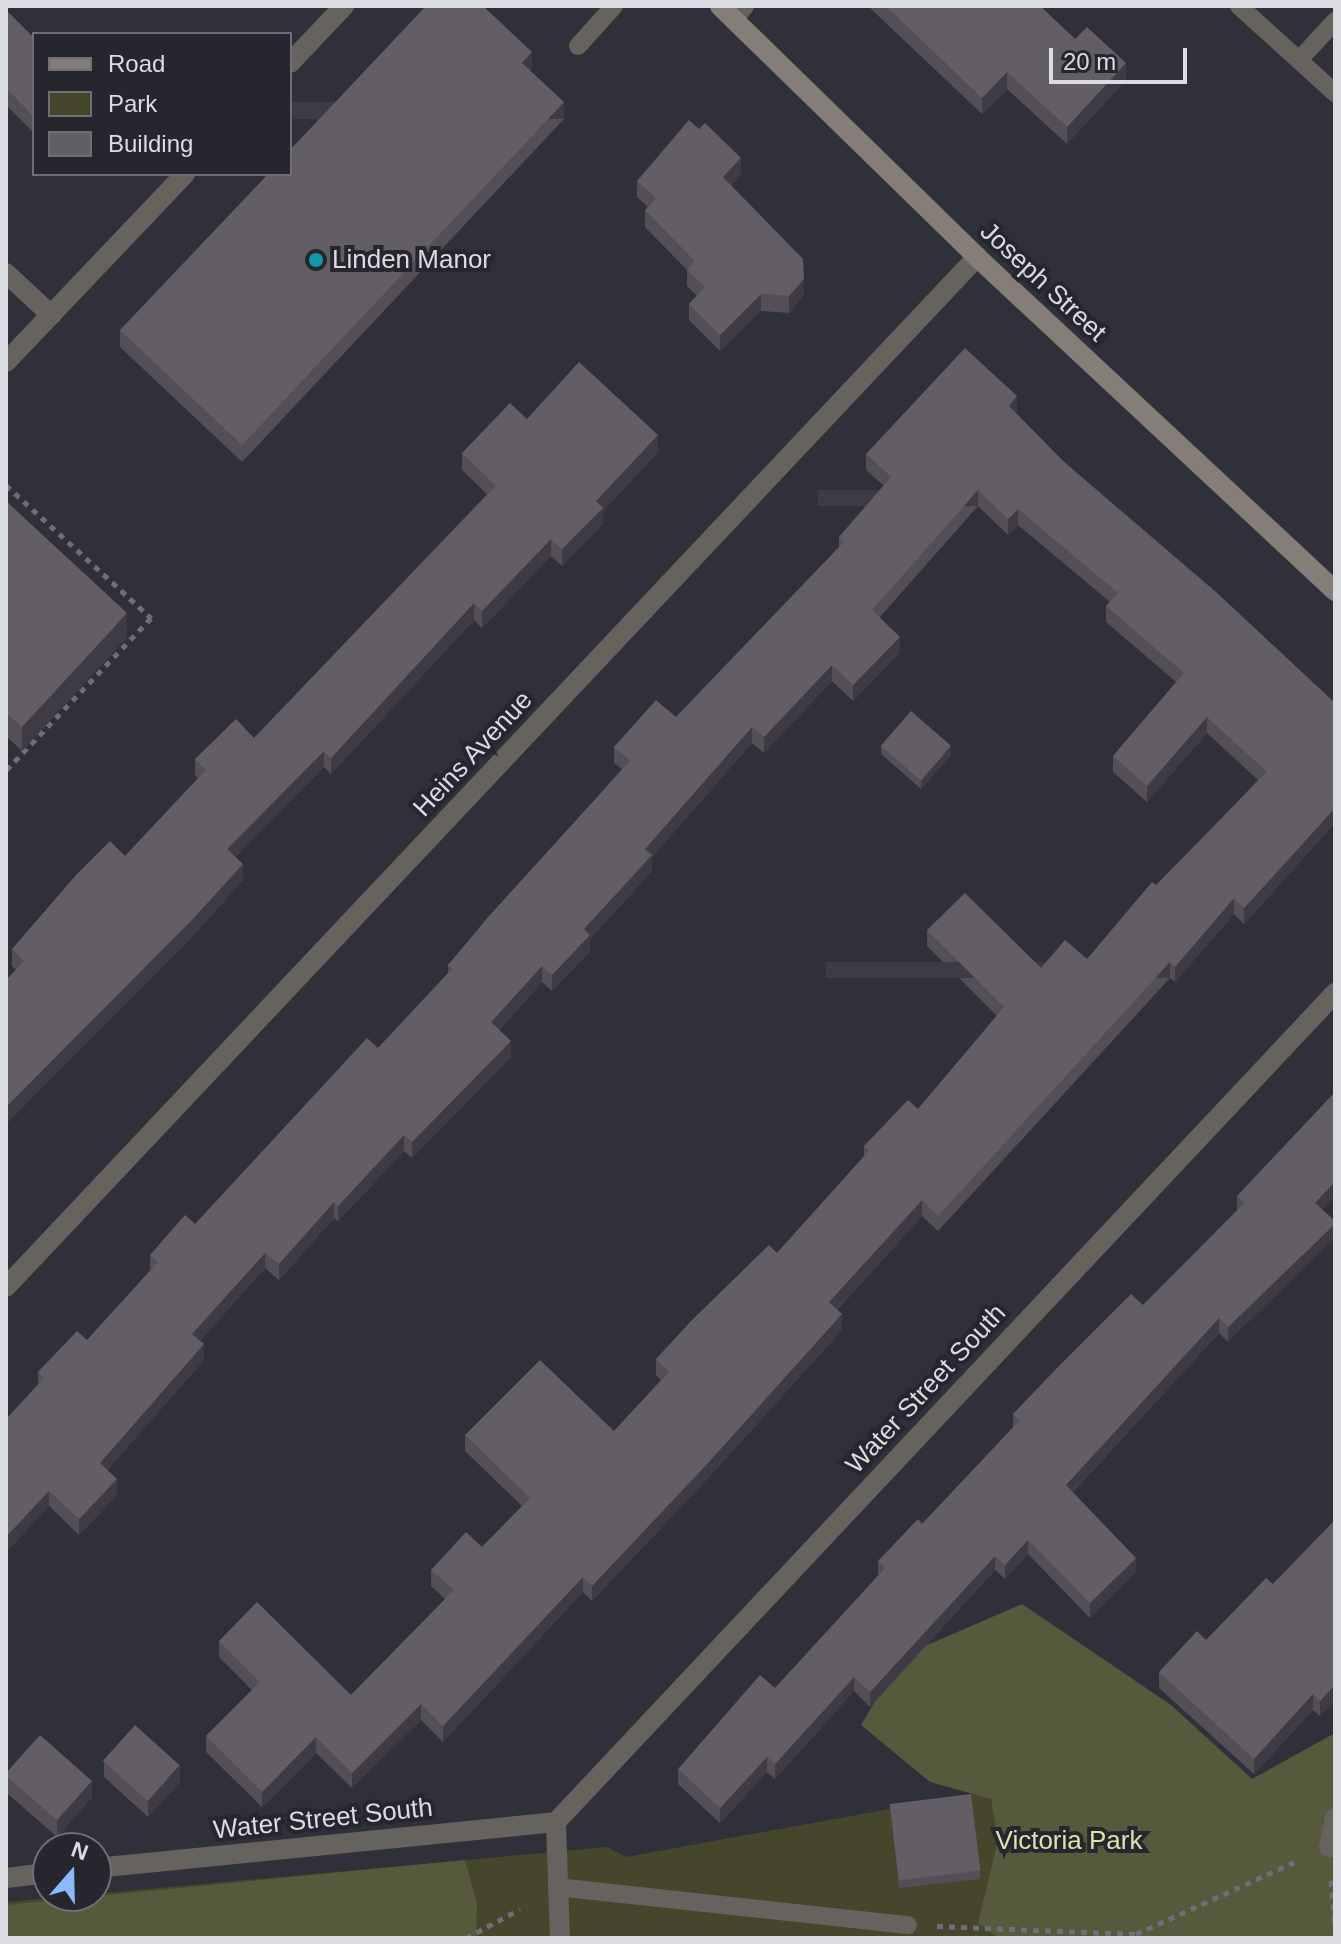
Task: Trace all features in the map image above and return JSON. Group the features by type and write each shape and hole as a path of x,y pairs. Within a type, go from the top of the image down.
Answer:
{"street":[{"path":"292,61 344,6"},
{"name":"Joseph Street","path":"732,10 977,257 1335,591"},
{"path":"6,362 183,176"},
{"name":"Heins Avenue","path":"6,1287 977,257"},
{"path":"6,273 51,315"},
{"name":"Water Street South","path":"112,1866 556,1822 1335,993"},
{"path":"1329,1847 1335,1818"},
{"path":"556,1822 560,1938"},
{"path":"6,1878 32,1875"}],"lane":[{"path":"578,46 614,6"},
{"path":"1239,6 1335,93"},
{"path":"1299,60 1335,21"},
{"path":"557,1887 908,1925"}],"path":[{"path":"6,485 151,618 6,770"},
{"path":"908,1925 1136,1934 1329,1847 1335,1926"},
{"path":"466,1938 520,1909"}],"green space":[{"path":"1022,1604 1171,1705 1252,1779 1335,1733 1335,1938 999,1938 978,1923 998,1840 991,1799 930,1782 861,1725 902,1656"},
{"name":"Victoria Park","path":"983,1792 1335,1913 1335,1938 6,1938 6,1902 32,1900 32,1912 112,1912 112,1892 607,1847 626,1857"},
{"path":"465,1860 477,1904 476,1938 6,1938 6,1905 32,1902 32,1912 112,1912 112,1895"}],"building":[{"name":"Linden Manor","path":"426,6 483,6 532,52 522,63 564,102 242,445 120,330 266,176 292,176 292,148"},
{"path":"886,6 1040,6 1075,39 1087,27 1126,63 1067,127 1007,72 982,98"},
{"path":"6,10 32,36 32,115 6,88"},
{"path":"689,120 699,129 705,123 741,158 723,177 803,259 804,279 789,296 761,294 720,335 689,304 705,287 687,270 695,261 645,210 656,198 637,181"},
{"path":"965,348 1017,396 1009,406 1063,461 1216,592 1335,703 1335,808 1244,908 1234,898 1175,967 1170,962 938,1216 922,1200 829,1302 842,1314 709,1462 592,1586 583,1577 443,1726 421,1704 352,1773 316,1737 262,1792 206,1736 260,1682 219,1641 257,1602 351,1695 454,1590 431,1570 466,1532 482,1547 530,1498 465,1435 540,1360 614,1431 669,1372 656,1359 769,1245 777,1253 869,1151 864,1146 908,1100 918,1109 1004,1007 927,930 965,893 1041,968 1065,940 1087,959 1152,882 1156,885 1267,772 1207,717 1147,786 1113,756 1184,673 1106,606 1118,593 1018,509 1008,519 978,490 872,610 900,637 853,685 832,665 764,737 752,727 645,849 652,855 584,929 590,935 552,975 542,966 491,1022 511,1041 412,1142 404,1135 338,1206 334,1202 279,1264 265,1253 192,1334 204,1344 100,1463 117,1479 79,1519 49,1491 6,1537 6,1419 44,1378 38,1372 77,1331 87,1340 158,1262 150,1255 185,1215 195,1224 367,1038 378,1048 452,969 448,965 489,916 630,761 614,747 656,700 676,717 844,542 839,537 891,477 866,454"},
{"path":"579,362 658,435 596,501 603,508 562,549 551,539 482,611 474,603 331,758 324,751 227,849 243,864 191,921 6,1107 6,980 24,961 12,949 110,841 125,856 206,770 195,759 236,719 254,738 496,486 462,453 510,403 527,419"},
{"path":"6,501 127,613 22,727 6,713"},
{"path":"911,711 951,746 921,780 881,746"},
{"path":"1335,1092 1335,1182 1315,1203 1335,1224 1228,1327 1219,1318 1066,1485 1136,1558 1090,1603 1028,1540 1005,1565 995,1556 870,1692 854,1677 775,1764 767,1757 720,1808 678,1769 760,1675 775,1688 885,1568 878,1561 918,1519 922,1524 1019,1421 1013,1414 1131,1294 1143,1305 1245,1203 1237,1196"},
{"path":"1335,1520 1335,1685 1320,1701 1313,1694 1254,1759 1159,1672 1197,1631 1206,1640 1266,1578 1273,1584"},
{"path":"135,1725 180,1765 147,1801 103,1761"},
{"path":"40,1735 92,1781 57,1820 6,1776"},
{"path":"971,1794 980,1870 899,1880 890,1804"}],"place":[{"name":"Linden Manor","path":"316,260"}]}
